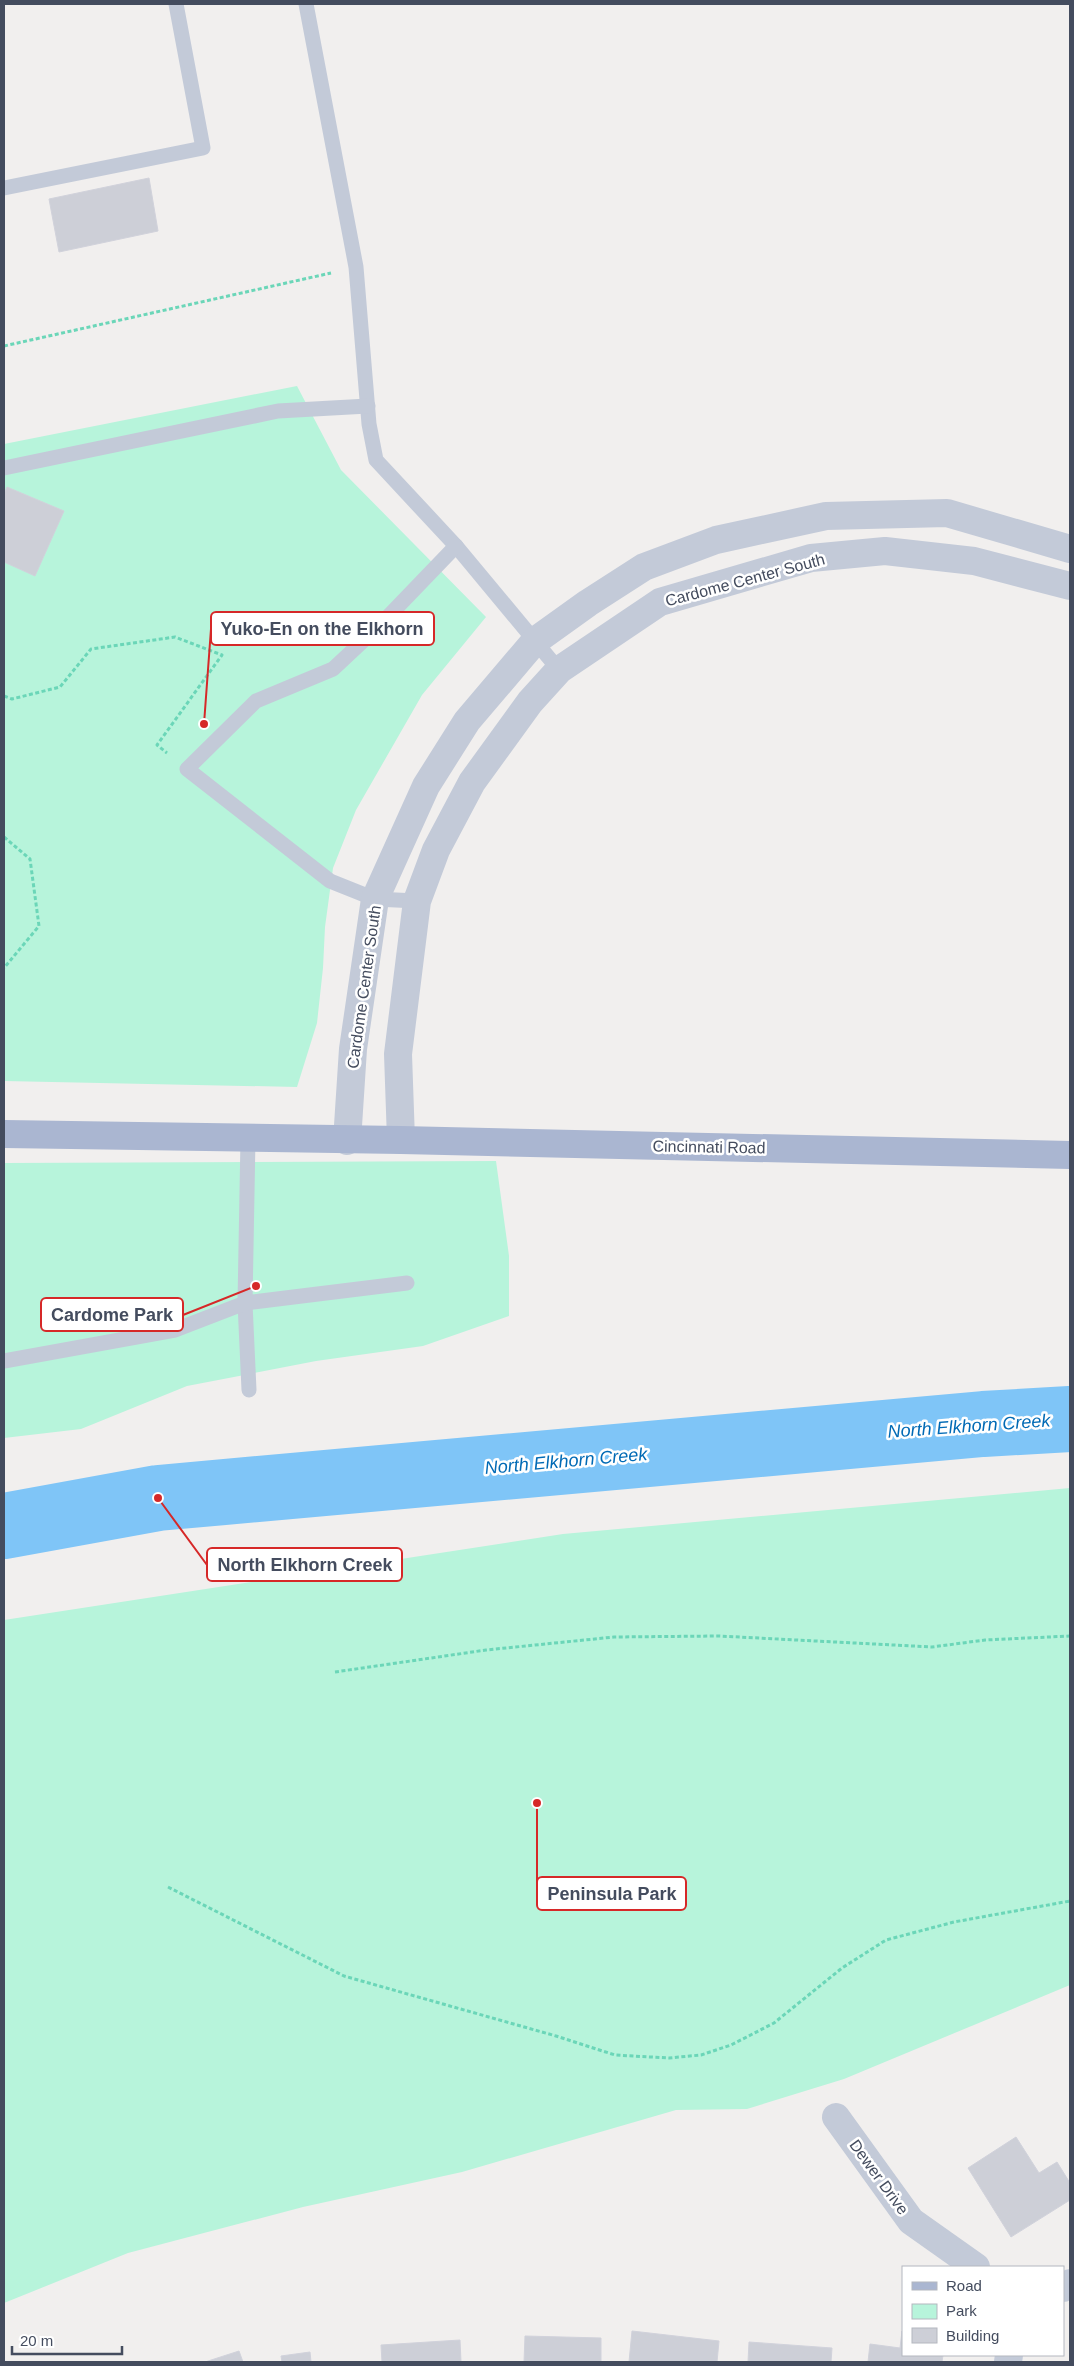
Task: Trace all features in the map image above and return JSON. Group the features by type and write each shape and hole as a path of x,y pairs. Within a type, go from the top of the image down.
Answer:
{"main road":[{"name":"Cincinnati Road","path":"4,1134 347,1141 401,1140 1070,1155"}],"street":[{"name":"Cardome Center South","path":"347,1141 353,1049 375,899 426,786 467,721 534,641 644,567 716,540 826,516 947,513 1070,549"},
{"name":"Cardome Center South","path":"401,1140 398,1054 417,901 436,850 472,782 530,702 559,670 660,602 811,558 885,551 974,561 1070,586"},
{"name":"Dewer Drive","path":"836,2117 911,2221 975,2266"}],"lane":[{"path":"4,188 203,148 176,4"},
{"path":"306,4 356,267 369,424 376,460 456,546 559,670"},
{"path":"4,468 278,412 368,406"},
{"path":"417,901 375,899 330,881 187,769 256,701 333,669 380,625 456,546"},
{"path":"248,1138 245,1303 249,1390"},
{"path":"4,1361 175,1330 245,1303 407,1283"}],"path":[{"path":"4,346 356,267"},
{"path":"4,696 12,699 60,687 91,649 175,637 222,655 157,745 187,769"},
{"path":"4,838 30,859 39,926 4,968"},
{"path":"335,1672 486,1650 614,1637 719,1636 932,1647 985,1640 1070,1636"},
{"path":"168,1887 344,1976 556,2036 615,2055 669,2058 701,2055 731,2045 774,2023 842,1968 886,1940 954,1922 1070,1901"}],"green space":[{"path":"297,386 341,470 486,617 422,695 356,810 333,868 325,927 317,1023 297,1087 4,1081 4,444"},
{"path":"496,1161 509,1256 509,1316 423,1346 316,1361 187,1386 81,1429 4,1438 4,1163"},
{"path":"1070,1488 1070,1985 844,2079 747,2109 676,2110 462,2172 303,2207 128,2253 4,2303 4,1620 563,1534"}],"building":[{"path":"149,178 158,231 59,252 49,199"},
{"path":"7,487 64,511 35,576 4,562 4,494"},
{"path":"1016,2137 1039,2173 1057,2162 1070,2183 1070,2200 1011,2237 968,2168"},
{"path":"632,2331 719,2341 717,2362 629,2362"},
{"path":"902,2331 902,2356 943,2356 942,2362 868,2362 870,2344 900,2348"},
{"path":"525,2336 601,2338 601,2362 524,2362"},
{"path":"460,2340 461,2362 382,2362 381,2345"},
{"path":"749,2342 832,2348 831,2362 748,2362"},
{"path":"239,2351 243,2362 205,2362"},
{"path":"310,2352 311,2362 282,2362 281,2356"}],"waterway":[{"name":"North Elkhorn Creek","path":"4,1526 158,1498 983,1424 1070,1419"}],"place":[{"name":"Yuko-En on the Elkhorn","path":"204,724"},
{"name":"Cardome Park","path":"256,1286"},
{"name":"North Elkhorn Creek","path":"158,1498"},
{"name":"Peninsula Park","path":"537,1803"}]}
